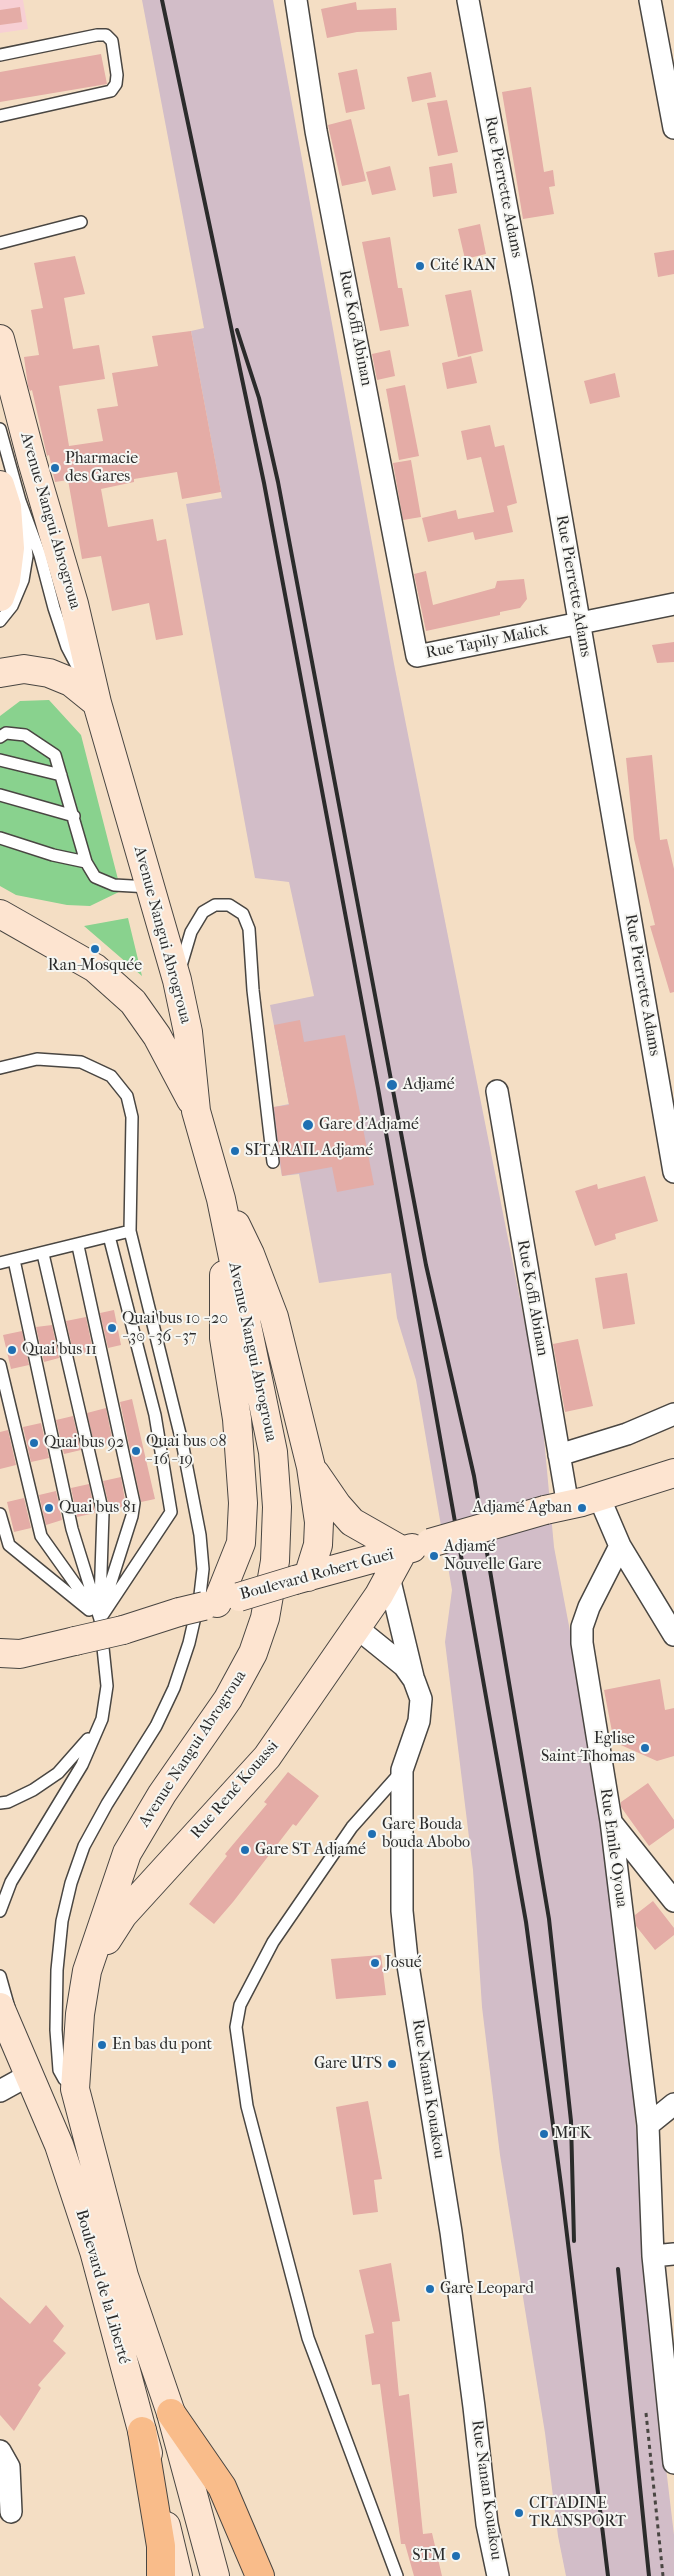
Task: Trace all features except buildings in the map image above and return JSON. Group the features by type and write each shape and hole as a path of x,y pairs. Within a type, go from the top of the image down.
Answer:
{"highway":[{"path":"172,2413 222,2488 260,2576"},
{"path":"142,2431 161,2546 161,2576"}],"main road":[{"name":"Avenue Nangui Abrogroua","path":"0,339 32,461 74,604 97,703 177,980 193,1066 196,1111 221,1199 273,1452 277,1508 275,1561 265,1618 253,1653 228,1699 162,1794 128,1853 87,1971 80,2014 75,2089 124,2276 172,2413 215,2576"},
{"path":"0,597 6,580 10,548 9,498"},
{"path":"0,673 24,669 49,673 71,682 97,703"},
{"path":"0,914 94,968 133,1002 157,1036 196,1111"},
{"name":"Avenue Nangui Abrogroua","path":"221,1199 250,1254 274,1317 311,1467"},
{"path":"210,1604 241,1543 243,1503 236,1419 224,1338 226,1228"},
{"path":"311,1467 336,1505 352,1522 403,1551"},
{"path":"302,1578 318,1545 319,1522 311,1467"},
{"name":"Boulevard Robert Gueï","path":"7,1656 75,1641 111,1624 210,1604 632,1487 674,1473"},
{"name":"Boulevard Robert Gueï","path":"632,1487 674,1485"},
{"name":"Rue René Kouassi","path":"87,1971 124,1915 267,1757 357,1628 403,1551"},
{"name":"Boulevard de la Liberté","path":"0,2007 58,2145 94,2251 178,2576"}],"street":[{"name":"Rue Koffi Abinan","path":"296,0 316,131 417,656"},
{"name":"Rue Pierrette Adams","path":"468,0 522,290 674,1172"},
{"path":"650,0 674,128"},
{"name":"Rue Tapily Malick","path":"417,656 674,604"},
{"name":"Rue Koffi Abinan","path":"497,1091 559,1455 557,1508"},
{"path":"559,1455 627,1434 674,1414"},
{"path":"599,1496 620,1546 674,1635"},
{"name":"Rue Emile Oyoua","path":"620,1546 582,1627 589,1693 611,1821 664,2255 674,2464"},
{"path":"389,1576 414,1680"},
{"name":"Rue Nanan Kouakou","path":"357,1628 404,1666 414,1680 421,1698 419,1721 402,1770 402,1911 407,1959 451,2232 487,2524 498,2576"},
{"path":"611,1821 674,1901"},
{"path":"0,2092 29,2075"},
{"path":"648,2125 674,2104"},
{"path":"0,2451 9,2467 11,2512"}],"lane":[{"path":"0,55 97,35 106,36 112,41 117,75 116,84 111,91 0,116"},
{"path":"0,243 81,222"},
{"name":"Avenue Nangui Abrogroua","path":"0,429 9,498 40,555 67,647 97,703"},
{"path":"0,621 12,606 22,580 26,556 9,498"},
{"path":"0,737 6,733 26,736 55,755 86,862 95,877 114,885 150,887"},
{"path":"0,760 61,776"},
{"path":"0,795 74,816"},
{"path":"0,838 52,855 86,862"},
{"path":"177,980 191,932 203,912 215,905 229,905 243,914 249,929 253,990 273,1162"},
{"path":"0,1068 37,1059 81,1062 111,1076 127,1096 132,1117 130,1231 182,1442 200,1535 203,1569 200,1595 189,1643 174,1688 156,1726 107,1804 84,1846 71,1882 62,1921 57,1970 56,2030 59,2070 64,2079 75,2089"},
{"path":"0,1263 78,1246 130,1231"},
{"path":"109,1236 155,1415 171,1512 111,1624"},
{"path":"0,1912 11,1882 82,1765 102,1719 111,1624 134,1503 78,1246"},
{"path":"43,1254 103,1513 111,1624"},
{"path":"14,1260 72,1529 111,1624"},
{"path":"0,1366 41,1536 111,1624"},
{"path":"0,1514 9,1545 111,1624"},
{"path":"0,1803 8,1802 33,1790 58,1772 80,1751 102,1719"},
{"path":"398,2576 308,2338 247,2106 236,2027 240,2005 273,1942 352,1827 402,1770"},
{"path":"0,1976 29,2075"}],"path":[{"path":"646,2413 663,2576"}],"shaded area":[{"path":"0,0 23,0 28,29 0,33"},
{"path":"142,0 273,0 394,664 541,1405 554,1547 606,1820 625,1994 659,2409 674,2535 674,2576 566,2576 558,2536 545,2433 500,2155 482,2007 473,1870 445,1642 452,1590 416,1380 397,1318 391,1273 319,1283 299,1174 282,1176 269,1108 289,1104 270,1005 314,996 289,882 255,878 186,504 222,498 191,331 204,328"}],"green space":[{"path":"49,700 81,735 121,891 90,906 67,905 16,895 0,886 0,716 20,701"},
{"path":"128,918 142,976 84,926"}],"railway":[{"path":"162,0 264,483 378,1088 526,1922 561,2185 608,2576"},
{"path":"237,330 259,398 278,482 426,1265 474,1476 549,1919 571,2121 574,2241"},
{"path":"618,2269 649,2576"}],"place":[{"name":"Cité RAN","path":"420,266"},
{"name":"Pharmacie des Gares","path":"55,468"},
{"name":"Ran-Mosquée","path":"95,949"},
{"name":"Adjamé","path":"392,1085"},
{"name":"Gare d’Adjamé","path":"308,1125"},
{"name":"SITARAIL Adjamé","path":"235,1151"},
{"name":"Quai bus 10 - 20 - 30 - 36 - 37","path":"112,1328"},
{"name":"Quai bus 11","path":"12,1350"},
{"name":"Quai bus 92","path":"34,1443"},
{"name":"Quai bus 08 - 16 - 19","path":"136,1451"},
{"name":"Quai bus 81","path":"49,1508"},
{"name":"Adjamé Agban","path":"582,1508"},
{"name":"Adjamé Nouvelle Gare","path":"434,1556"},
{"name":"Eglise Saint-Thomas","path":"645,1748"},
{"name":"Gare Bouda bouda Abobo","path":"372,1834"},
{"name":"Gare ST Adjamé","path":"245,1850"},
{"name":"Josué","path":"375,1963"},
{"name":"En bas du pont","path":"102,2045"},
{"name":"Gare UTS","path":"392,2064"},
{"name":"MTK","path":"544,2134"},
{"name":"Gare Leopard","path":"430,2289"},
{"name":"CITADINE TRANSPORT","path":"519,2513"},
{"name":"STM","path":"456,2556"}]}
